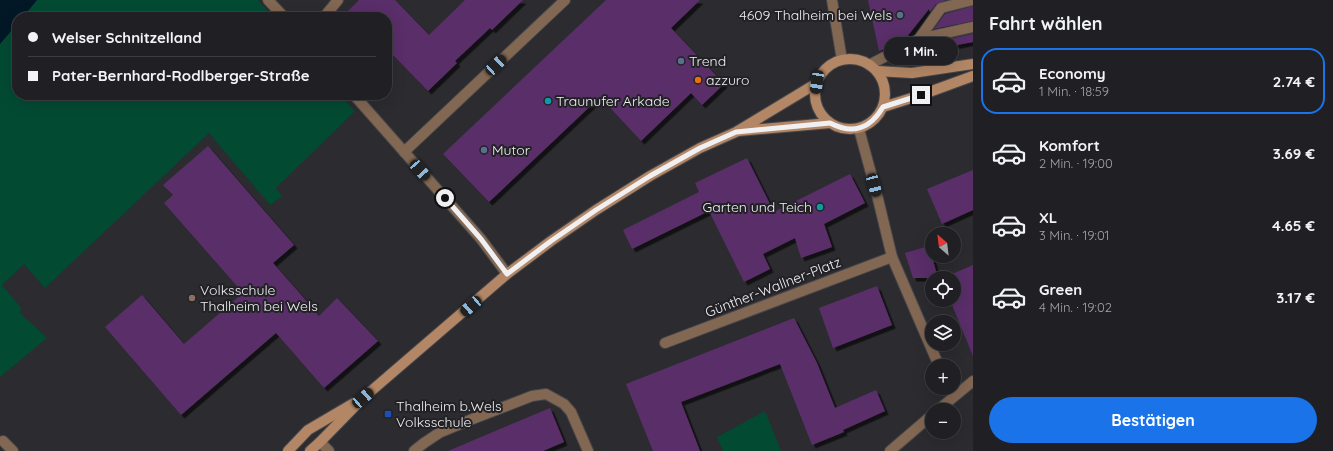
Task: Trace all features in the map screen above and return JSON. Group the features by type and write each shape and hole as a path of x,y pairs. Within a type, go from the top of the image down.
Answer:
{"main road":[{"path":"873,68 883,82 886,94 883,107 877,116 869,124 859,129 838,128 830,123 822,115 817,105 815,94 817,82 823,72 832,64 842,60 856,60 873,68 912,73 973,64"},
{"path":"883,107 973,76"},
{"path":"310,451 363,398 507,274 564,232 650,176 700,148 736,132 817,82"},
{"path":"736,132 830,123"},
{"path":"288,451 308,430 363,398"}],"street":[{"path":"268,0 279,12"},
{"path":"328,12 338,0"},
{"path":"404,152 565,0"},
{"path":"832,0 842,60"},
{"path":"919,39 941,8 972,0"},
{"path":"873,68 919,39 973,27"},
{"path":"358,100 481,239 507,274"},
{"path":"859,129 892,257 936,359"},
{"name":"Günther-Wallner-Platz","path":"664,343 892,257"},
{"path":"961,387 973,381"},
{"path":"414,451 439,433 532,396 546,394 564,404 571,412 588,451"},
{"path":"944,403 951,395"},
{"path":"890,451 925,421"},
{"path":"3,441 13,451"},
{"path":"320,442 328,451"}],"green space":[{"path":"37,0 258,0 269,12 27,12"},
{"path":"12,30 12,100 345,100 355,111 276,188 282,196 270,205 209,133 45,288 24,264 2,285 22,309 19,312 47,338 0,377 0,44"},
{"path":"765,411 781,451 723,451 717,437"}],"water":[{"path":"0,0 37,0 27,12 12,12 12,30 0,44"}],"building":[{"path":"359,0 395,0 429,35 465,0 523,0 492,30 490,28 455,61 457,63 428,91 392,54 392,12 347,12"},
{"name":"Traunufer Arkade","path":"606,0 700,0 671,28 724,84 702,105 691,93 641,141 600,97 489,202 443,154"},
{"path":"868,0 946,0 936,4 930,12 929,9 906,38 879,51"},
{"path":"973,6 973,21 934,29 945,14"},
{"path":"973,34 973,42 937,49 936,42"},
{"path":"208,146 294,245 273,263 319,316 337,298 378,341 324,388 276,333 181,415 105,327 142,295 184,344 243,293 164,203 173,195 163,185"},
{"path":"747,158 774,212 850,174 865,203 824,224 832,247 801,258 795,238 763,254 770,269 744,282 709,211 632,249 623,230 699,192 695,183"},
{"path":"973,170 973,210 942,224 927,189"},
{"path":"925,247 925,263 934,263 936,271 925,271 925,278 913,278 905,253"},
{"path":"973,265 973,356 961,327 961,315 956,315 953,307 961,307 961,271 959,271"},
{"path":"877,286 892,325 833,348 819,308"},
{"path":"794,318 817,363 835,408 876,390 885,411 843,430 844,432 812,445 780,364 681,402 700,451 653,451 626,384"},
{"path":"550,408 564,442 543,451 448,451"}],"place":[{"name":"4609 Thalheim bei Wels","path":"900,15"},
{"name":"Trend","path":"681,61"},
{"name":"azzuro","path":"698,80"},
{"name":"Traunufer Arkade","path":"548,101"},
{"name":"Mutor","path":"484,150"},
{"name":"Garten und Teich","path":"820,207"},
{"name":"Volksschule Thalheim bei Wels","path":"192,298"},
{"name":"Thalheim b.Wels Volksschule","path":"388,414"}],"route":[{"path":"445,198 481,239 507,274 574,225 650,176 700,148 736,132 830,123 838,128 859,129 869,124 883,107 921,95"}]}
